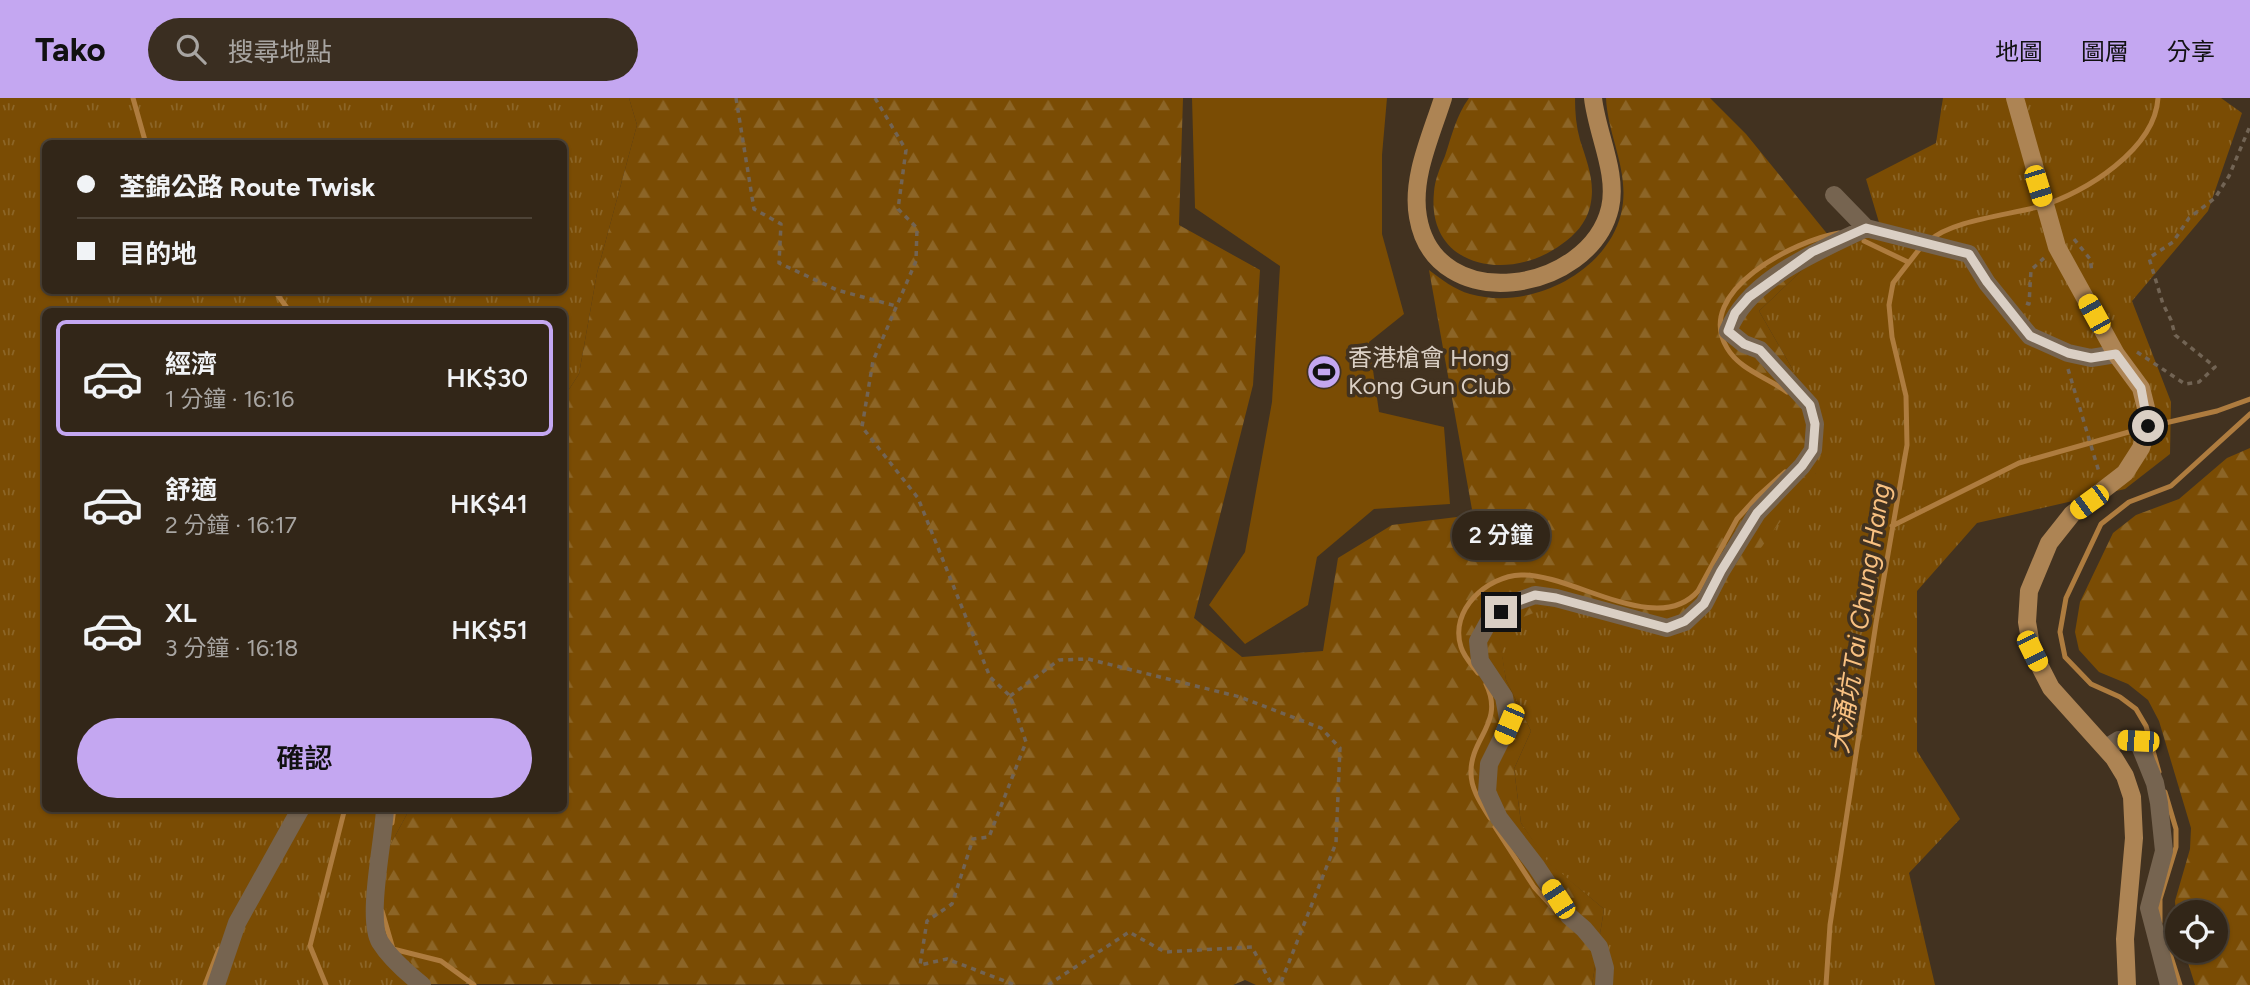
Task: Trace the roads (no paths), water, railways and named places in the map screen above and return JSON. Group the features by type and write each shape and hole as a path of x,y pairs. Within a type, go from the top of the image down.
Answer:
{"main road":[{"path":"1443,98 1419,175 1416,192 1418,219 1425,239 1439,259 1474,280 1500,285 1539,277 1563,265 1593,241 1606,219 1611,179 1593,98"},
{"path":"2015,98 2057,246 2116,354 2141,388 2146,408 2148,426 2141,448 2125,473 2072,514 2049,543 2029,591 2027,622 2032,651 2051,688 2106,748 2125,776 2133,809 2134,838 2125,939 2127,985"}],"street":[{"path":"1834,195 1866,228 1969,254 1987,282 2030,336 2062,350 2091,358 2116,354"},
{"path":"1605,985 1605,968 1599,947 1569,916 1536,866 1499,818 1487,792 1489,764 1509,724 1504,698 1480,661 1478,641 1489,621 1513,603 1535,595 1556,598 1667,628 1685,621 1704,604 1757,513 1802,466 1813,450 1815,424 1810,405 1760,350 1744,344 1728,331 1735,313 1749,297 1812,252 1866,228"},
{"path":"2106,748 2119,740 2138,741 2155,783 2164,851 2149,908 2169,985"},
{"path":"216,985 237,923 299,812"},
{"path":"384,812 374,901 379,941 407,973 422,985"}],"waterway":[{"path":"133,98 145,140"},
{"path":"1929,241 1966,223 2059,200 2097,180 2145,135 2154,117 2158,98"},
{"path":"1787,392 1746,368 1732,356 1720,327 1724,307 1736,288 1776,257 1839,233"},
{"path":"1864,241 1908,262"},
{"name":"大涌坑 Tai Chung Hang","path":"1826,985 1830,925 1876,623 1907,445 1906,396 1892,337 1889,305 1893,283 1921,247"},
{"path":"277,294 287,308"},
{"path":"2152,426 2217,411 2250,399"},
{"path":"2159,772 2146,726 2136,709 2120,697 2091,684 2065,657 2060,632 2066,598 2101,524 2129,502 2171,486 2250,414"},
{"path":"1892,526 2019,463 2143,428"},
{"path":"1478,673 1462,651 1459,633 1466,608 1484,588 1496,581 1521,575 1542,577 1637,606 1660,608 1681,604 1698,591 1737,519 1785,472"},
{"path":"1486,684 1492,709 1472,761 1471,779 1480,803 1490,818"},
{"path":"2160,922 2160,899 2176,847 2176,829 2165,792"},
{"path":"326,985 310,946 344,812"},
{"path":"392,823 393,812"},
{"path":"1495,827 1534,887 1557,912"},
{"path":"382,911 393,949 441,961 474,985"},
{"path":"205,985 219,949"},
{"path":"2173,963 2180,985"}],"place":[{"name":"香港槍會 Hong Kong Gun Club","path":"1324,372"}]}
